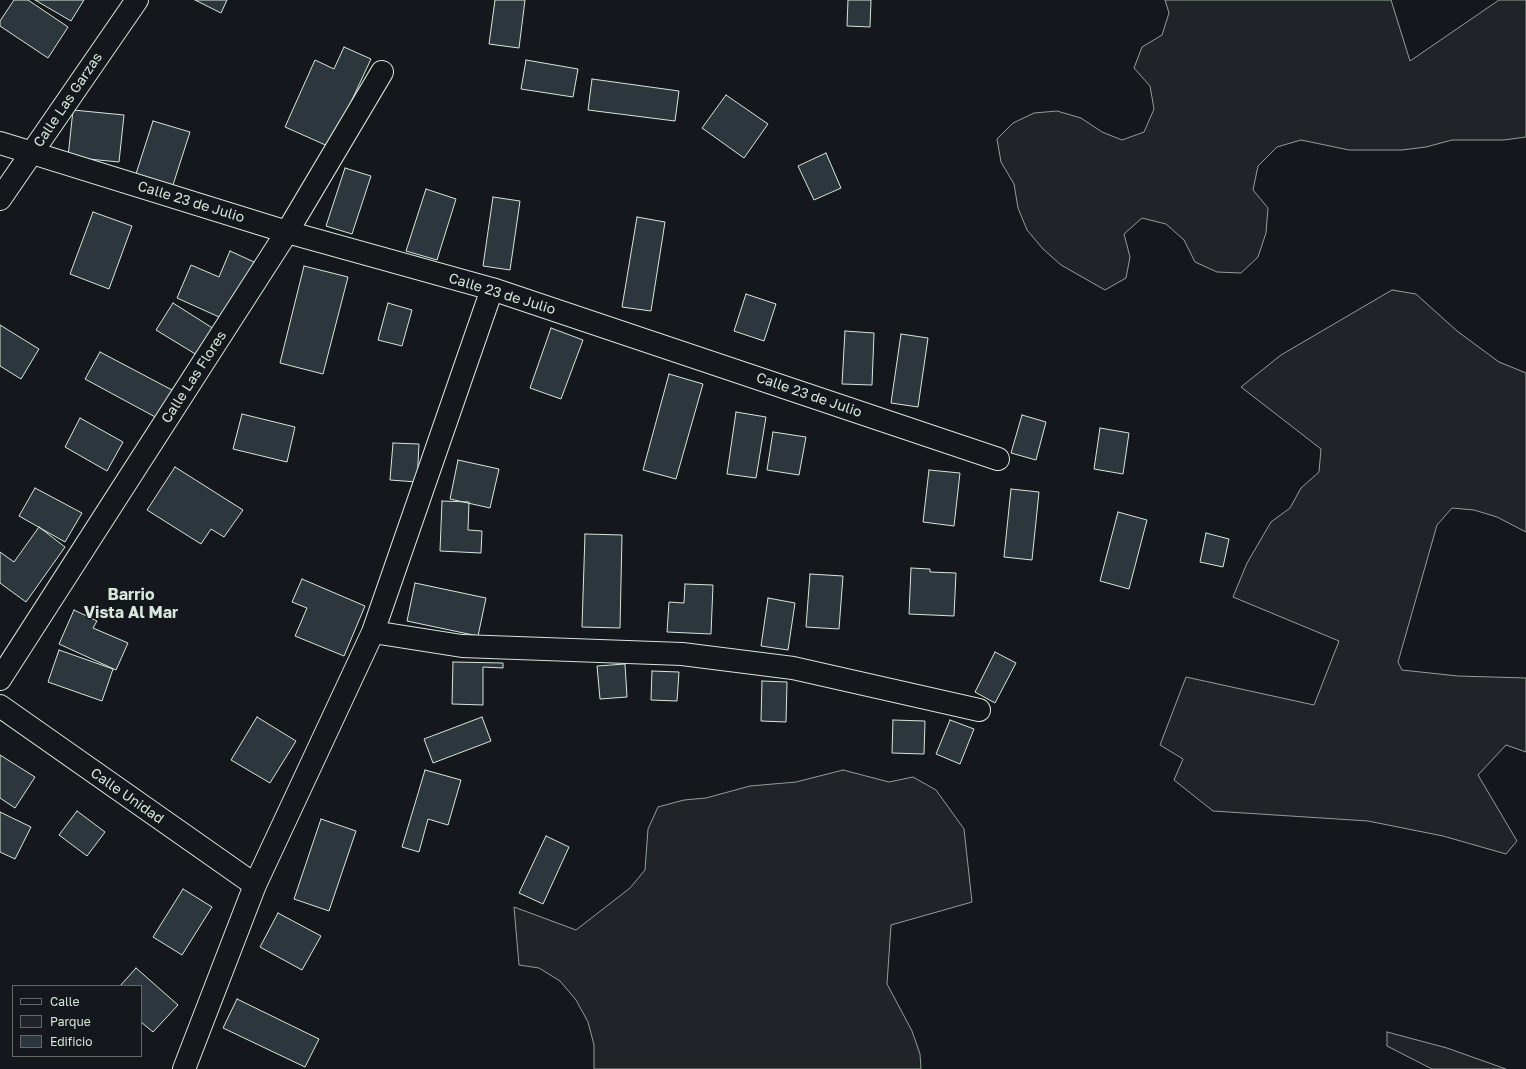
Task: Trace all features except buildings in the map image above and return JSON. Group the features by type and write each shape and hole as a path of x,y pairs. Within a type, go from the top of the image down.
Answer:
{"street":[{"name":"Calle Las Garzas","path":"0,199 137,0"},
{"name":"Calle Las Flores","path":"0,679 287,232 382,72"},
{"name":"Calle 23 de Julio","path":"0,143 287,232 492,289 998,459"},
{"path":"184,1069 254,885 373,632 492,289"},
{"path":"373,632 462,646 682,654 793,668 979,710"},
{"name":"Calle Unidad","path":"0,706 254,885"}],"green space":[{"path":"1165,0 1391,0 1410,61 1499,0 1526,0 1526,137 1504,140 1452,140 1426,147 1402,150 1349,150 1301,140 1277,147 1258,166 1253,190 1268,208 1266,233 1258,257 1241,273 1217,272 1195,262 1184,240 1166,224 1142,218 1124,234 1130,257 1126,278 1105,290 1061,265 1043,249 1027,230 1018,208 1014,184 1001,162 997,139 1013,123 1034,113 1057,111 1081,118 1102,132 1122,140 1144,132 1154,109 1150,86 1134,68 1142,47 1162,35 1169,13"},
{"path":"1392,290 1416,294 1457,331 1499,362 1526,373 1526,532 1497,517 1474,510 1452,508 1437,525 1398,662 1402,670 1458,676 1526,678 1526,752 1506,745 1478,775 1517,841 1506,854 1443,836 1368,821 1213,811 1174,780 1183,759 1160,745 1186,677 1314,705 1339,641 1233,597 1247,563 1271,522 1290,508 1301,488 1319,472 1321,449 1241,387 1281,355"},
{"path":"843,770 889,782 913,777 936,790 964,829 972,902 891,925 887,984 912,1031 920,1054 921,1069 594,1069 594,1045 588,1022 576,1000 560,981 539,968 519,965 514,907 576,930 630,888 645,870 648,829 658,807 684,800 706,798 750,786 796,782"},
{"path":"1387,1032 1447,1048 1506,1069 1432,1069 1387,1046"}],"district":[{"name":"Barrio Vista Al Mar","path":"131,604"}]}
